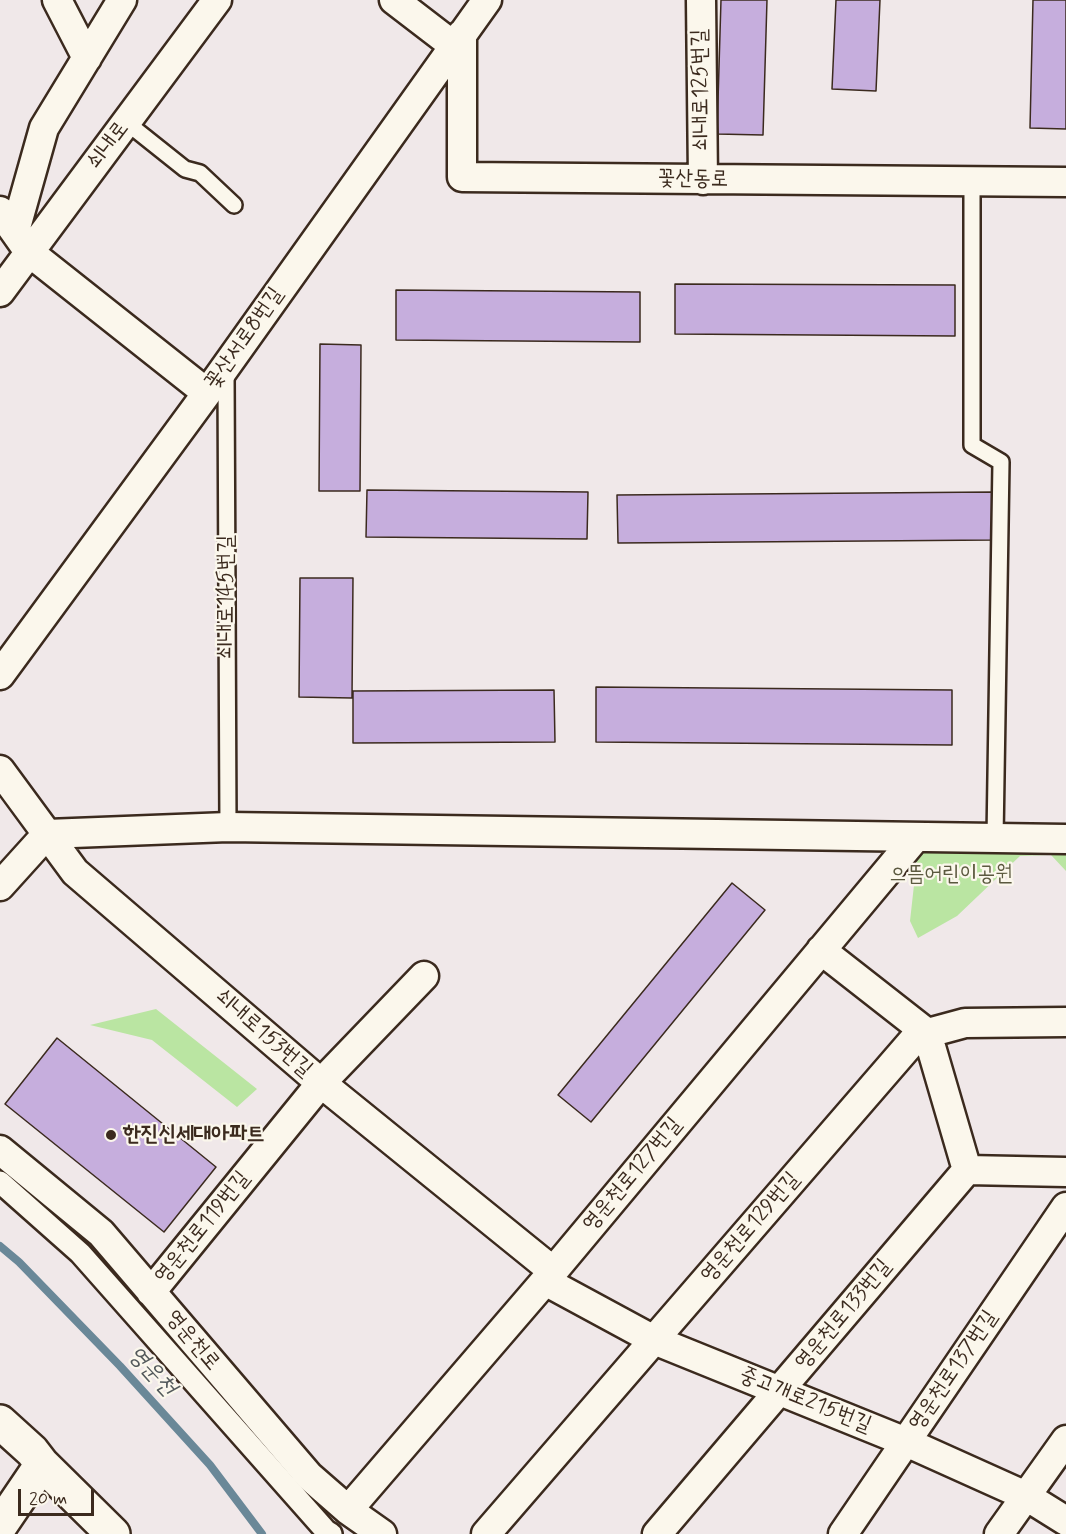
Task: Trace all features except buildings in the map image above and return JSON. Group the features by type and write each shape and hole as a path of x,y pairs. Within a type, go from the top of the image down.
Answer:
{"street":[{"path":"57,0 87,58"},
{"path":"122,0 44,128 15,231 207,393"},
{"name":"쇠내로","path":"0,292 15,231 126,122 217,0"},
{"path":"394,0 458,40"},
{"name":"꽃산서로8번길","path":"0,675 207,393 487,0"},
{"name":"쇠내로125번길","path":"701,0 703,180"},
{"name":"꽃산동로","path":"458,40 462,177 1066,182"},
{"name":"쇠내로153번길","path":"0,771 75,872 549,1276"},
{"path":"0,886 47,834 228,827 1066,839"},
{"name":"영운천로127번길","path":"348,1510 549,1276 916,837"},
{"path":"821,950 927,1033 967,1170 1066,1172"},
{"name":"영운천로119번길","path":"151,1292 321,1083 424,976"},
{"name":"영운천로129번길","path":"486,1534 917,1036 965,1023 1066,1022"},
{"name":"영운천로","path":"0,1150 101,1233 309,1476 348,1510 382,1534"},
{"name":"영운천로133번길","path":"657,1534 967,1170"},
{"path":"0,1182 80,1254 331,1534"},
{"name":"영운천로137번길","path":"843,1534 1066,1207"},
{"name":"중고개로215번길","path":"549,1276 654,1340 906,1442 1026,1496 1066,1521"},
{"path":"0,1422 32,1451 42,1464 113,1534"},
{"path":"999,1534 1066,1440"},
{"path":"0,1527 42,1464"}],"lane":[{"path":"126,122 185,168 200,173 234,205"},
{"path":"972,181 972,445 1001,462 995,838"},
{"name":"쇠내로145번길","path":"225,367 228,827"}],"green space":[{"name":"으뜸어린이공원","path":"919,840 1066,841 1066,871 1051,855 1020,856 957,916 918,938 910,921"},
{"path":"156,1009 257,1089 237,1107 152,1040 90,1025"}],"waterway":[{"name":"영운천","path":"0,1246 19,1262 120,1366 210,1465 262,1534"}],"place":[{"name":"한진신세대아파트","path":"111,1135"}]}
